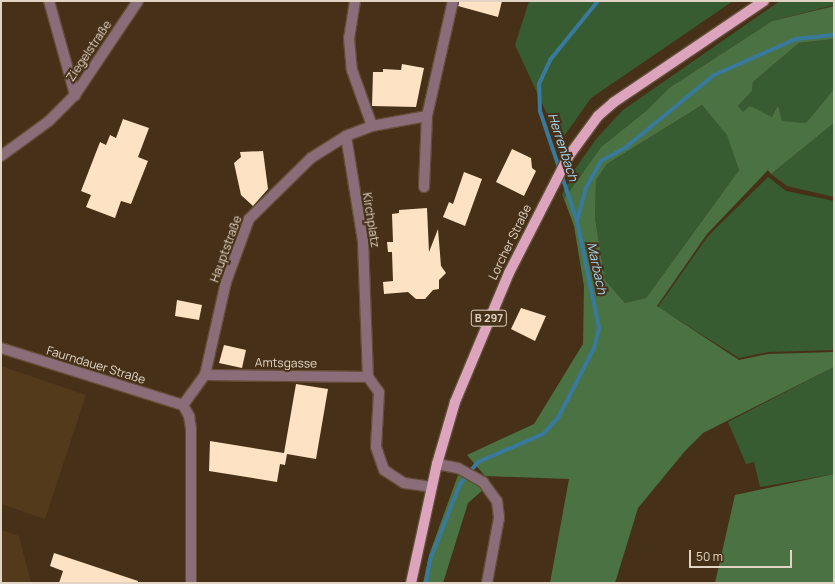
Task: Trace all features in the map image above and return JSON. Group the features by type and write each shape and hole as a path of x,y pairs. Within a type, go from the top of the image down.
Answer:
{"main road":[{"name":"Lorcher Straße","path":"411,583 437,464 455,402 475,349 556,178 574,146 598,116 614,102 764,1"}],"street":[{"path":"49,1 75,95"},
{"name":"Ziegelstraße","path":"1,156 49,121 75,95 138,1"},
{"path":"355,1 349,38 352,70 372,126"},
{"path":"424,187 427,116 453,1"},
{"name":"Hauptstraße","path":"183,405 205,375 226,282 249,218 311,158 346,136 372,126 427,116"},
{"name":"Kirchplatz","path":"346,136 363,240 364,308 368,377"},
{"name":"Faurndauer Straße","path":"1,348 183,405"},
{"name":"Amtsgasse","path":"205,375 368,377"},
{"path":"368,377 379,392 376,447 384,470 404,483 432,487"},
{"path":"183,405 189,416 191,430 191,583"},
{"path":"437,464 458,468 483,482 497,501 499,518 487,583"}],"shaded area":[{"path":"1,366 86,395 45,519 1,504"},
{"path":"1,530 19,536 31,583 1,583"}],"green space":[{"path":"529,1 733,1 591,98 560,142 515,45"},
{"path":"780,1 834,1 834,5 772,21 669,88 646,111 601,147 564,199 562,195 575,169 597,138 623,110"},
{"path":"834,6 834,39 799,43 753,82 752,91 738,106 743,112 750,106 772,117 778,105 782,121 806,123 834,89 834,123 771,174 768,170 707,234 657,306 739,360 768,354 834,352 834,367 703,433 685,451 638,508 615,583 550,583 569,479 485,476 467,455 534,424 583,344 584,286 574,226 564,199 601,147 646,111 669,88 772,21","holes":["702,105 727,135 739,170 646,298 625,303 605,280 595,218 596,180 607,164"]},
{"path":"834,39 834,89 806,123 782,122 778,105 772,117 743,113 738,106 752,91 753,82 799,43"},
{"path":"702,105 728,135 739,170 646,298 625,303 605,280 595,218 596,180 607,164"},
{"path":"834,123 834,197 787,186 771,174"},
{"path":"768,177 786,191 834,201 834,350 768,352 739,358 658,307 708,236"},
{"path":"834,367 834,474 760,487 754,462 746,464 728,422"},
{"path":"834,474 834,583 715,583 735,495"},
{"path":"458,475 484,489 468,503 443,583 423,583 429,555"}],"building":[{"path":"459,1 502,1 498,17 458,6"},
{"path":"402,64 424,68 416,107 372,106 373,72 383,72 383,69 401,70"},
{"path":"123,119 149,128 138,157 148,161 131,204 121,201 115,218 86,207 91,195 81,191 100,142 106,145 110,135 116,138"},
{"path":"512,149 531,158 532,168 536,171 524,196 496,182"},
{"path":"263,151 268,189 253,206 241,195 234,163 241,157 240,152"},
{"path":"464,172 482,179 465,226 443,217 449,202 453,204"},
{"path":"427,208 429,252 438,229 441,266 446,273 439,280 439,289 433,290 425,299 416,299 408,292 384,294 383,282 393,281 392,252 388,252 387,242 393,242 392,214 399,213 399,210"},
{"path":"177,300 202,305 199,320 175,316"},
{"path":"521,308 546,316 535,341 511,329"},
{"path":"224,345 246,350 242,368 219,363"},
{"path":"296,384 328,389 316,459 287,454 285,465 280,464 277,482 209,471 210,441 284,453"},
{"path":"54,553 138,581 138,583 59,583 63,571 50,566"}],"waterway":[{"name":"Herrenbach","path":"577,221 540,111 539,84 550,60 598,1"},
{"name":"Marbach","path":"426,583 430,560 460,484 478,462 543,434 558,418 594,348 599,328 577,221 586,188 601,161 626,147 714,75 796,39 834,35"}]}
